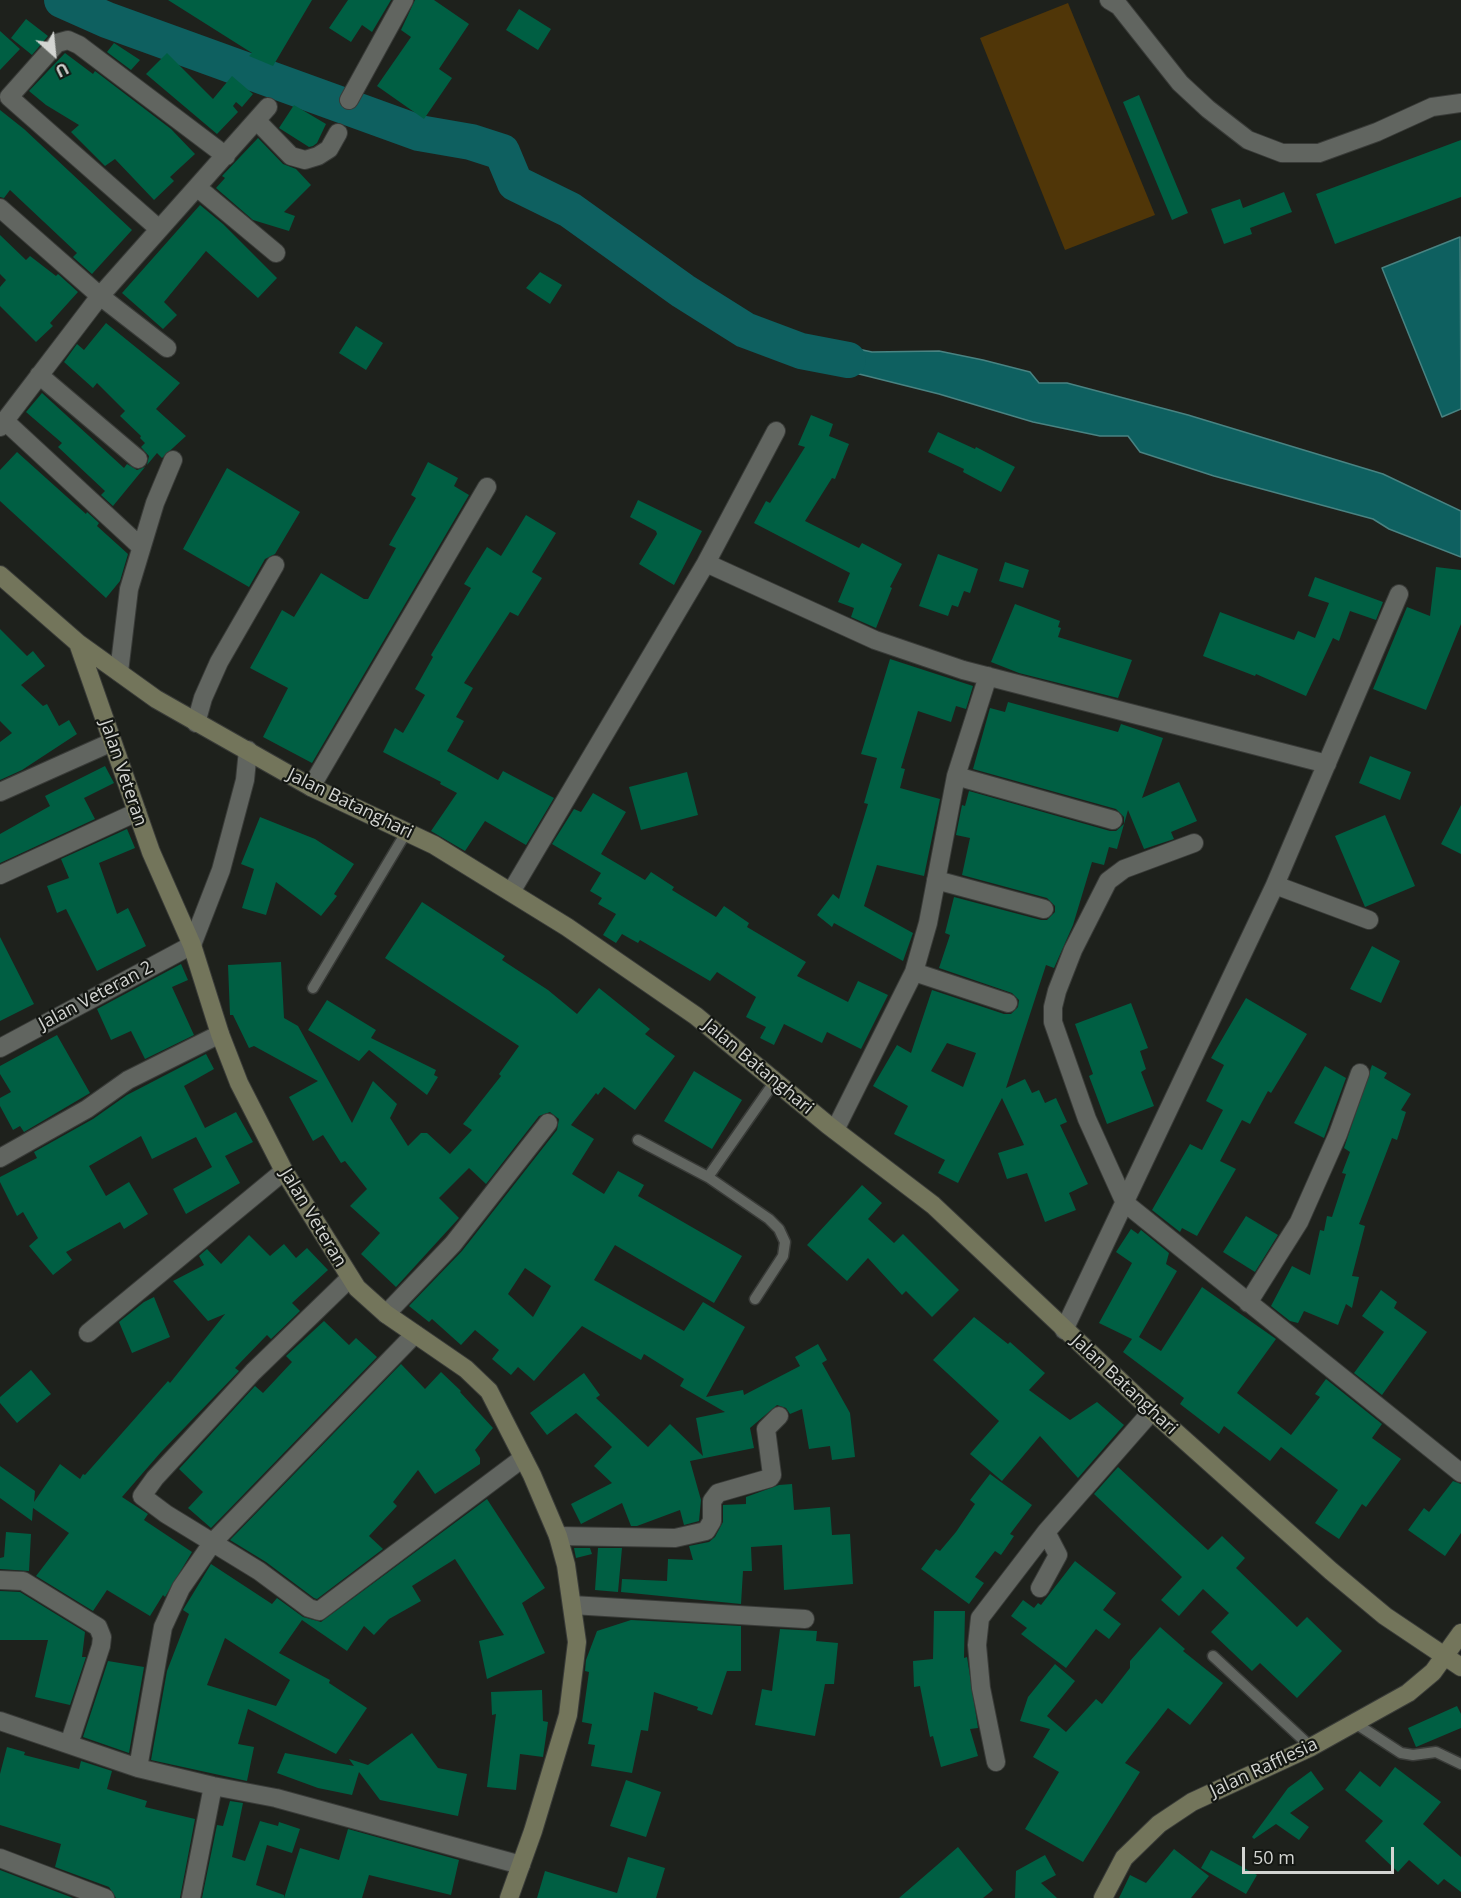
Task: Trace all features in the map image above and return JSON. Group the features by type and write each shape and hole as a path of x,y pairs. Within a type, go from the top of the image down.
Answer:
{"street":[{"path":"349,100 404,0"},
{"path":"1109,0 1119,6 1180,83 1208,109 1248,140 1282,153 1319,153 1432,107 1461,103"},
{"path":"159,229 5,93 57,43 69,40 226,156"},
{"path":"141,547 3,424 100,296 263,114 291,156 305,160 329,149 338,133"},
{"path":"198,188 276,253"},
{"path":"0,208 100,296 167,348"},
{"path":"39,375 138,459"},
{"path":"511,892 706,563 776,431"},
{"path":"119,672 129,589 155,502 173,460"},
{"path":"311,787 487,487"},
{"path":"706,563 874,640 988,676 1327,764"},
{"path":"196,723 203,698 219,662 275,565"},
{"name":"Jalan Batanghari","path":"0,575 78,643 196,723 311,787 407,831 511,892 696,1016 836,1130 933,1205 1152,1411 1330,1571 1385,1616 1461,1668"},
{"path":"1065,1330 1275,885 1399,594"},
{"name":"Jalan Veteran","path":"78,643 151,852 192,945 220,1034 239,1083 284,1171 357,1288 386,1314 466,1369 489,1391 523,1458 558,1536 566,1565 577,1642 568,1716 509,1898"},
{"path":"836,1130 914,972 928,923 956,777 988,676"},
{"path":"0,792 112,742"},
{"path":"192,945 221,870 245,780 248,750"},
{"path":"956,777 1113,820"},
{"path":"0,875 137,812"},
{"path":"1194,843 1124,869 1108,881 1073,950 1053,1007 1057,1037 1087,1119 1125,1203 1461,1473"},
{"path":"936,880 1044,909"},
{"path":"1275,885 1369,920"},
{"name":"Jalan Veteran 2","path":"0,1048 192,945"},
{"path":"914,972 1008,1003"},
{"path":"0,1158 87,1109 128,1080 220,1034"},
{"path":"1248,1303 1304,1211 1360,1073"},
{"path":"386,1314 453,1244 548,1123"},
{"path":"88,1333 284,1171"},
{"path":"350,1278 246,1380 142,1496 259,1571 309,1608 319,1611 523,1458"},
{"path":"138,1768 163,1627 181,1588 213,1542 415,1334"},
{"path":"996,1762 981,1688 977,1645 980,1618 1046,1532 1152,1411"},
{"path":"558,1536 675,1538 705,1531 712,1521 712,1501 718,1493 770,1478 772,1475 766,1429 779,1416"},
{"path":"1040,1588 1058,1555 1046,1532"},
{"path":"0,1580 23,1581 98,1627 102,1637 101,1646 69,1744"},
{"path":"572,1605 805,1619"},
{"name":"Jalan Rafflesia","path":"1103,1898 1124,1858 1159,1824 1192,1802 1311,1747 1408,1693 1433,1672 1461,1633"},
{"path":"0,1721 138,1768 276,1798 521,1865"},
{"path":"191,1898 213,1786"},
{"path":"0,1859 105,1898"}],"lane":[{"path":"313,988 407,831"},
{"path":"708,1177 775,1081"},
{"path":"638,1140 708,1177 769,1219 779,1229 785,1242 783,1256 755,1299"},
{"path":"1213,1656 1311,1747"},
{"path":"1355,1723 1401,1753 1413,1755 1436,1752 1461,1764"}],"shaded area":[{"path":"1068,3 1155,215 1065,250 980,38"}],"water":[{"path":"1460,237 1461,409 1442,417 1382,268"},
{"path":"816,340 872,352 939,351 983,360 1030,372 1039,383 1067,383 1188,415 1383,474 1461,511 1461,557 1389,529 1373,519 1214,476 1140,452 1128,436 1100,436 1033,422 939,394 807,361 801,351"}],"building":[{"path":"168,0 312,0 273,66 249,56 252,53"},
{"path":"348,0 391,0 372,32 362,25 351,42 329,28"},
{"path":"415,0 434,0 469,24 439,69 452,78 424,119 377,86 411,37 401,30"},
{"path":"519,9 551,29 538,50 506,30"},
{"path":"26,19 48,36 32,55 11,38"},
{"path":"0,31 20,49 0,70"},
{"path":"114,43 140,60 131,70 107,52"},
{"path":"65,53 93,74 95,71 171,129 195,154 170,177 174,181 154,200 115,159 105,166 71,132 79,125 46,105 29,91"},
{"path":"167,53 213,99 232,76 253,94 242,107 236,102 233,106 238,112 217,134 146,74"},
{"path":"1139,95 1188,213 1172,220 1123,102"},
{"path":"294,105 326,124 317,143 313,146 309,147 279,128"},
{"path":"0,110 24,129 132,230 92,274 73,257 77,253 10,190 4,198 0,197"},
{"path":"258,138 283,164 296,169 311,185 284,212 295,216 289,231 253,220 216,188 225,178 222,176"},
{"path":"1461,140 1461,197 1335,244 1316,194"},
{"path":"1284,192 1292,212 1250,228 1252,234 1224,244 1211,209 1240,199 1243,208"},
{"path":"200,205 223,224 277,278 258,298 206,251 164,302 177,315 163,329 122,293"},
{"path":"0,235 26,260 30,256 56,276 58,274 78,292 50,323 53,326 36,342 0,306 0,287 6,280 0,274"},
{"path":"540,272 562,285 550,304 526,288"},
{"path":"106,323 180,383 156,409 186,436 162,458 157,453 147,465 149,456 141,447 145,443 140,438 141,436 120,416 125,411 97,383 93,388 64,362 77,344 84,350"},
{"path":"356,326 383,343 366,370 339,353"},
{"path":"42,393 124,468 127,464 137,470 145,467 113,506 101,495 105,491 58,447 62,443 26,412"},
{"path":"811,415 833,424 829,436 849,444 835,479 832,478 805,521 859,548 862,543 902,564 890,587 892,588 876,628 851,617 854,608 838,602 850,573 754,523 766,501 770,503 805,447 798,445"},
{"path":"938,432 975,449 976,447 1015,467 1001,492 963,472 964,469 928,452"},
{"path":"17,452 99,523 97,526 128,554 120,581 106,598 0,501 0,470"},
{"path":"428,462 458,478 454,486 469,495 312,763 263,737 288,688 250,668 282,610 294,617 321,573 364,599 368,599 396,548 389,545 416,498 411,495"},
{"path":"227,468 300,512 275,554 265,559 249,587 183,549"},
{"path":"638,500 702,531 674,585 639,564 657,534 656,531 630,517"},
{"path":"526,515 556,533 532,572 542,578 518,616 510,612 464,683 473,688 456,717 464,721 447,751 498,780 503,771 554,798 526,845 485,821 465,851 431,831 457,793 440,784 441,782 383,752 395,728 403,733 425,695 415,689 433,657 431,655 471,588 464,584 487,547 501,556"},
{"path":"938,554 978,569 970,593 964,591 958,607 952,605 948,616 919,606"},
{"path":"1005,562 1029,570 1023,588 999,581"},
{"path":"1436,567 1461,570 1461,624 1426,710 1373,689 1407,607 1430,616"},
{"path":"1315,577 1383,602 1376,620 1350,611 1339,641 1333,638 1306,696 1256,674 1255,676 1203,656 1220,612 1294,640 1298,631 1315,638 1329,603 1308,596"},
{"path":"1015,604 1060,621 1058,627 1061,628 1058,637 1132,660 1118,698 1019,673 991,662"},
{"path":"0,629 27,656 33,651 45,666 21,685 43,706 47,704 59,726 69,720 77,734 22,770 0,780 0,742 12,733 0,721"},
{"path":"890,659 973,686 966,709 956,706 951,722 918,711 901,768 905,769 900,788 940,799 924,876 877,865 864,906 913,933 903,961 834,923 832,927 817,915 833,894 839,899 868,804 864,803 877,758 861,754"},
{"path":"1008,702 1118,732 1121,724 1163,738 1142,798 1179,782 1197,821 1171,832 1174,839 1144,849 1128,810 1117,849 1109,847 1104,865 1092,862 1073,925 1054,968 1046,965 1006,1088 1025,1079 1032,1093 1039,1090 1045,1103 1056,1098 1067,1122 1060,1125 1088,1184 1069,1193 1076,1210 1045,1222 1027,1173 1007,1179 998,1153 1024,1145 1002,1098 958,1183 938,1173 945,1160 894,1134 908,1106 873,1086 897,1045 911,1053 932,990 1004,1014 1011,1014 1018,1007 1019,1000 1012,993 939,968 950,935 945,933 954,897 1041,920 1047,920 1055,912 1055,906 1047,898 962,875 970,838 956,835 962,805 965,806 969,791 1110,831 1116,831 1124,824 1124,817 1116,809 973,769 990,708 1005,712","holes":["947,1043 976,1053 963,1087 931,1071"]},
{"path":"1370,756 1411,772 1400,800 1359,783"},
{"path":"105,766 114,783 84,798 95,819 0,863 0,834 50,806 45,796"},
{"path":"687,772 698,815 641,830 629,787"},
{"path":"593,793 626,812 601,854 645,880 651,872 674,887 672,890 716,917 724,906 749,923 747,927 806,962 797,976 848,1002 858,981 888,995 861,1049 827,1032 822,1043 784,1024 774,1045 760,1038 766,1027 746,1017 756,997 717,972 710,981 640,940 638,943 622,934 616,943 603,935 616,914 598,904 602,898 590,891 601,873 552,844 574,809 581,812"},
{"path":"1461,805 1461,854 1441,844"},
{"path":"1385,815 1415,886 1365,907 1335,836"},
{"path":"260,817 315,839 354,864 334,894 337,896 321,916 276,882 266,915 242,908 254,869 241,864"},
{"path":"127,829 135,848 99,863 117,914 128,908 146,946 97,971 66,909 57,913 47,886 69,878 61,859"},
{"path":"422,902 505,956 502,960 548,990 577,1014 599,988 650,1029 645,1034 675,1056 635,1110 604,1087 598,1095 596,1093 571,1125 594,1139 572,1174 604,1194 618,1171 644,1185 638,1196 742,1256 714,1303 615,1245 594,1280 684,1331 703,1302 745,1327 706,1397 743,1390 744,1395 800,1366 795,1357 818,1344 827,1360 822,1363 850,1413 855,1457 832,1460 830,1446 809,1449 802,1409 790,1414 786,1408 777,1405 750,1428 754,1448 690,1461 701,1500 699,1521 684,1525 680,1510 637,1526 631,1526 622,1503 581,1524 571,1504 612,1483 594,1466 612,1447 576,1413 547,1435 530,1413 584,1373 600,1395 596,1398 648,1447 670,1424 703,1456 696,1418 725,1412 680,1386 684,1379 644,1354 641,1360 582,1326 534,1381 518,1367 511,1375 492,1359 499,1350 475,1330 461,1345 432,1319 429,1322 409,1306 462,1251 557,1130 559,1119 550,1112 539,1116 486,1184 469,1168 439,1198 459,1218 396,1287 361,1254 380,1233 350,1206 367,1189 345,1161 341,1163 323,1135 313,1141 289,1097 318,1081 254,1046 249,1048 233,1015 230,1015 228,965 281,962 284,1018 298,1026 352,1123 373,1081 397,1104 390,1118 408,1146 421,1133 427,1133 450,1154 472,1130 463,1124 501,1076 499,1074 519,1046 385,958","holes":["525,1268 551,1286 533,1317 508,1294"]},
{"path":"0,937 34,1004 0,1021"},
{"path":"1372,946 1400,961 1381,1003 1350,989"},
{"path":"181,964 188,980 172,987 194,1035 145,1059 131,1031 111,1040 97,1009"},
{"path":"1246,998 1307,1034 1271,1093 1268,1091 1250,1124 1242,1120 1220,1161 1236,1169 1197,1236 1182,1228 1180,1232 1152,1210 1190,1144 1202,1150 1223,1110 1206,1101 1224,1065 1211,1058"},
{"path":"327,1000 376,1030 371,1038 436,1070 434,1075 438,1077 427,1095 369,1050 359,1061 308,1030"},
{"path":"1131,1003 1148,1048 1140,1051 1146,1069 1141,1072 1154,1106 1107,1124 1089,1076 1093,1074 1075,1024"},
{"path":"57,1035 90,1093 24,1132 20,1126 13,1130 0,1106 0,1098 11,1092 0,1074 0,1066"},
{"path":"206,1054 214,1069 184,1086 205,1128 236,1112 253,1142 225,1156 240,1183 186,1214 173,1189 212,1167 196,1137 152,1159 141,1136 89,1166 106,1196 129,1182 148,1214 124,1229 120,1222 66,1252 72,1260 53,1275 29,1246 38,1238 23,1212 17,1216 0,1182 0,1177 37,1158 34,1152 93,1119 127,1095"},
{"path":"1372,1065 1387,1073 1384,1078 1411,1094 1401,1110 1406,1112 1397,1140 1392,1138 1359,1224 1365,1226 1352,1276 1359,1277 1352,1308 1346,1304 1338,1325 1304,1311 1298,1323 1290,1321 1271,1306 1292,1266 1310,1275 1320,1230 1324,1231 1327,1216 1332,1217 1346,1174 1342,1173 1350,1152 1344,1148"},
{"path":"1325,1066 1346,1078 1324,1138 1294,1123"},
{"path":"694,1071 742,1100 712,1149 664,1121"},
{"path":"862,1185 882,1203 868,1219 894,1243 903,1234 959,1290 932,1317 906,1291 902,1295 868,1258 847,1281 807,1245"},
{"path":"1246,1216 1278,1235 1255,1272 1223,1252"},
{"path":"1131,1229 1138,1234 1141,1230 1169,1253 1166,1264 1177,1271 1139,1337 1161,1351 1202,1287 1276,1339 1237,1393 1291,1435 1320,1397 1315,1394 1326,1379 1382,1424 1372,1438 1401,1459 1366,1507 1362,1504 1339,1539 1315,1523 1338,1490 1281,1447 1270,1461 1224,1426 1219,1434 1180,1404 1184,1398 1123,1352 1132,1339 1099,1323 1132,1263 1116,1252"},
{"path":"249,1235 270,1256 284,1244 296,1258 307,1248 328,1270 292,1303 300,1311 271,1339 267,1335 235,1368 239,1371 161,1452 122,1497 148,1514 144,1520 192,1552 165,1597 163,1595 150,1616 107,1590 93,1611 36,1576 69,1533 33,1508 32,1521 0,1498 0,1466 35,1491 34,1502 60,1464 80,1479 83,1474 85,1475 168,1381 170,1383 225,1314 208,1321 173,1281 204,1265 199,1256 207,1249 221,1264"},
{"path":"1381,1290 1397,1302 1394,1308 1427,1332 1382,1395 1354,1373 1384,1332 1362,1316"},
{"path":"154,1297 170,1337 132,1353 119,1322"},
{"path":"974,1317 1008,1344 1010,1342 1045,1373 1029,1390 1070,1420 1097,1402 1124,1425 1078,1478 1040,1436 1002,1481 970,1454 999,1421 933,1360"},
{"path":"324,1321 349,1345 356,1338 377,1357 211,1528 188,1508 203,1492 179,1469 255,1386 263,1393 292,1362 286,1356"},
{"path":"401,1364 425,1389 441,1372 493,1428 475,1450 480,1458 480,1464 435,1494 418,1470 393,1502 397,1506 369,1536 383,1549 317,1599 314,1598 266,1562 230,1540"},
{"path":"31,1370 51,1394 17,1423 0,1403 0,1397"},
{"path":"1118,1467 1208,1550 1222,1536 1245,1558 1236,1568 1297,1627 1307,1617 1342,1651 1297,1698 1260,1663 1252,1671 1211,1632 1229,1613 1203,1589 1179,1616 1161,1600 1182,1577 1094,1494"},
{"path":"990,1474 1032,1505 1010,1534 1014,1536 1001,1555 995,1551 975,1577 984,1583 969,1604 921,1569 936,1549 940,1551 956,1532 975,1504 970,1500"},
{"path":"1453,1481 1461,1484 1461,1533 1445,1556 1408,1530 1424,1508 1429,1512"},
{"path":"792,1484 794,1510 830,1507 832,1535 850,1534 853,1584 784,1590 782,1545 751,1547 752,1571 743,1571 741,1604 621,1592 622,1579 667,1581 668,1559 693,1560 689,1546 709,1542 715,1537 723,1522 723,1505 746,1504 746,1497 779,1485"},
{"path":"487,1499 545,1588 522,1603 545,1653 487,1679 479,1641 504,1635 455,1559 412,1586 421,1601 389,1619 374,1635 364,1626 347,1651 302,1620 279,1653 330,1680 329,1683 367,1708 336,1754 248,1709 238,1744 254,1747 247,1781 151,1760 167,1671 189,1614 183,1610 211,1564 272,1604 277,1598 303,1617 321,1622","holes":["225,1638 290,1680 276,1706 207,1685"]},
{"path":"6,1532 31,1534 29,1571 0,1569 0,1558 4,1557"},
{"path":"574,1548 590,1548 592,1554 576,1558"},
{"path":"598,1548 622,1548 618,1592 595,1590"},
{"path":"1075,1561 1116,1593 1103,1610 1121,1624 1109,1639 1096,1629 1066,1668 1021,1634 1027,1628 1011,1616 1023,1600 1034,1608 1038,1603 1041,1605"},
{"path":"0,1591 20,1592 85,1632 82,1657 86,1657 70,1705 35,1697 48,1640 0,1640"},
{"path":"934,1611 965,1611 964,1658 967,1657 978,1728 970,1729 978,1756 941,1767 933,1736 930,1737 920,1686 914,1687 913,1661 933,1659"},
{"path":"631,1620 741,1626 741,1671 727,1671 712,1715 697,1710 698,1707 654,1692 648,1731 641,1730 632,1773 591,1766 595,1745 588,1744 592,1724 582,1722 589,1672 585,1671 586,1660 597,1631"},
{"path":"1160,1627 1185,1649 1183,1651 1223,1683 1190,1725 1168,1708 1125,1763 1140,1772 1083,1862 1025,1829 1059,1772 1033,1757 1050,1729 1020,1721 1028,1697 1055,1664 1075,1681 1047,1716 1066,1732 1096,1699 1102,1704 1130,1668 1130,1661"},
{"path":"780,1629 817,1631 816,1641 838,1643 834,1684 825,1684 815,1736 755,1725 762,1689 772,1691"},
{"path":"108,1661 144,1667 129,1753 83,1737"},
{"path":"542,1690 543,1721 548,1722 543,1757 520,1754 516,1790 487,1787 496,1714 492,1715 491,1692"},
{"path":"1457,1706 1461,1714 1461,1728 1416,1747 1408,1728"},
{"path":"412,1733 438,1768 467,1774 458,1816 380,1800 359,1772 352,1795 318,1788 277,1773 285,1753 354,1766 349,1759 368,1765"},
{"path":"7,1747 25,1752 24,1755 79,1769 81,1761 112,1771 107,1789 147,1801 145,1807 195,1819 180,1898 116,1898 109,1887 55,1867 61,1844 0,1825 0,1774"},
{"path":"1395,1767 1441,1802 1423,1824 1461,1857 1461,1892 1444,1879 1438,1885 1409,1860 1398,1872 1365,1841 1383,1821 1345,1790 1360,1771 1380,1787"},
{"path":"1311,1771 1324,1789 1290,1813 1309,1827 1299,1840 1276,1824 1254,1839 1252,1837 1288,1788"},
{"path":"626,1780 661,1792 646,1837 610,1826"},
{"path":"230,1801 243,1803 232,1857 245,1861 260,1821 278,1826 279,1822 300,1829 292,1853 267,1845 256,1885 284,1895 284,1898 202,1898 217,1825 223,1826"},
{"path":"348,1829 459,1860 451,1895 369,1875 362,1898 284,1898 300,1848 339,1860"},
{"path":"958,1847 993,1890 983,1898 899,1898"},
{"path":"1174,1849 1209,1876 1191,1898 1119,1898 1130,1875 1146,1883"},
{"path":"1211,1850 1257,1875 1246,1894 1201,1868"},
{"path":"1045,1855 1056,1875 1041,1883 1057,1898 1015,1898 1016,1871"},
{"path":"628,1857 665,1868 656,1898 537,1898 545,1871 617,1893"},
{"path":"0,1870 73,1898 0,1898"}],"waterway":[{"path":"62,0 107,20 419,133 471,142 502,152 515,183 570,210 683,291 745,330 801,351 848,360"}]}
